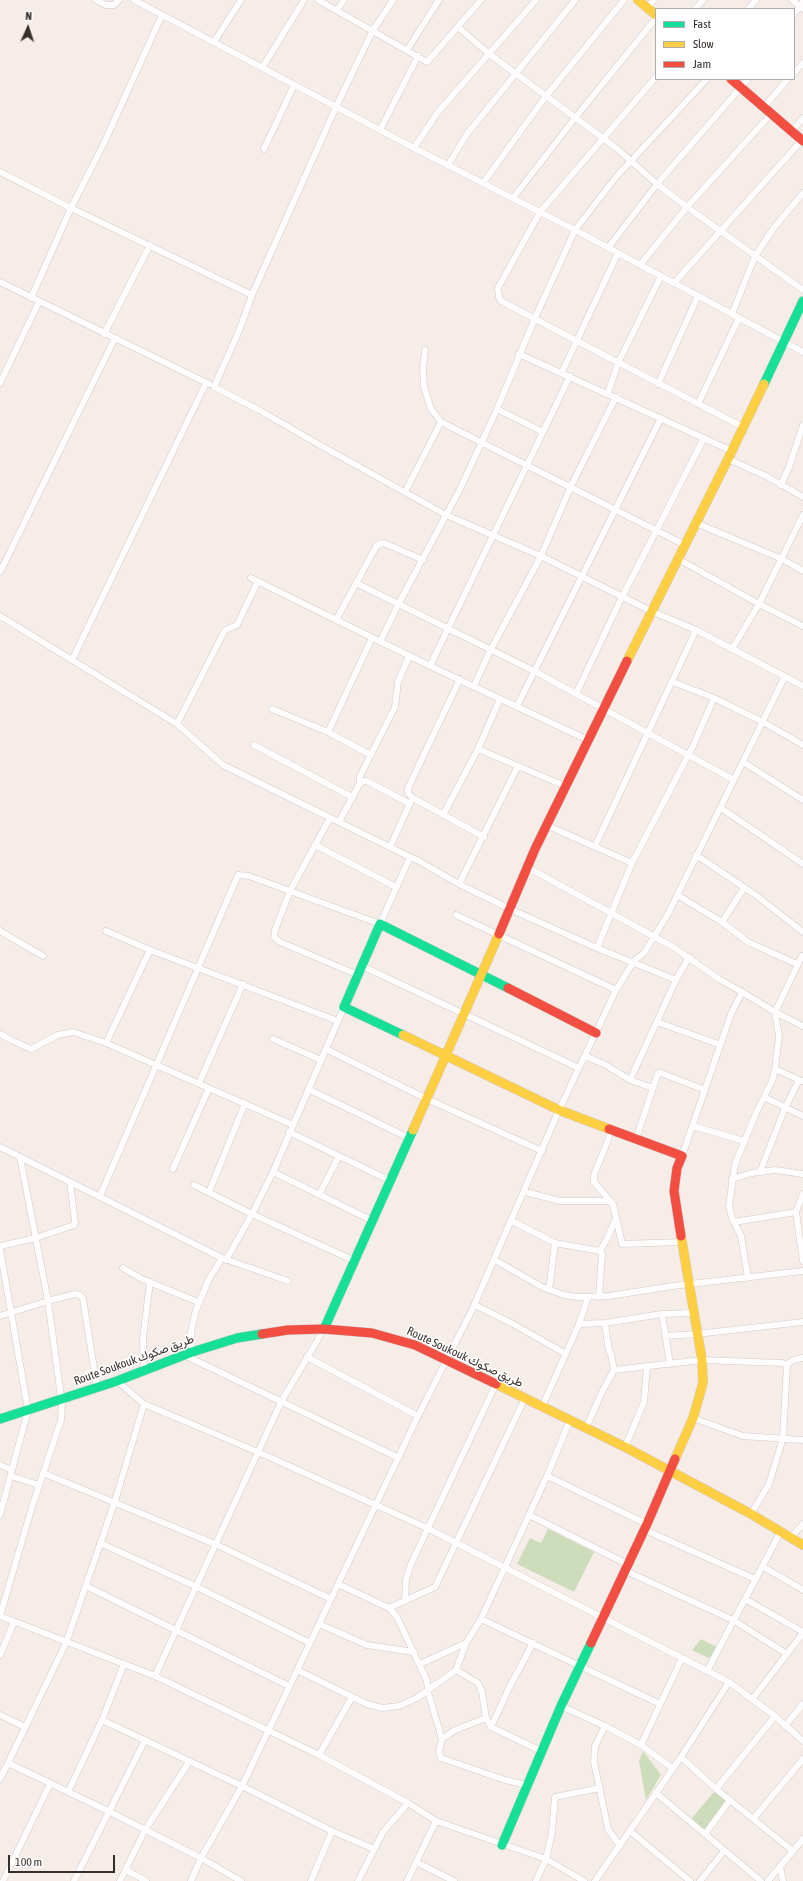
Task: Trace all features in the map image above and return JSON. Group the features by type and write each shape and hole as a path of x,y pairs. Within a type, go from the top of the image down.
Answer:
{"street":[{"path":"96,0 106,5 114,5 119,0"},
{"path":"134,0 414,148 575,230 803,352"},
{"path":"214,42 241,0"},
{"path":"262,68 304,0"},
{"path":"318,0 427,62 481,0"},
{"path":"337,10 344,0"},
{"path":"214,387 239,331 252,295 336,107 372,30 393,0"},
{"path":"408,50 439,0"},
{"path":"414,148 438,112 488,53 536,0"},
{"path":"448,165 467,134 575,0"},
{"path":"483,183 546,96 624,0"},
{"path":"638,0 655,15"},
{"path":"647,8 654,0"},
{"path":"696,8 703,0"},
{"path":"749,8 756,0"},
{"path":"792,0 802,6"},
{"path":"31,298 71,208 104,143 162,15"},
{"path":"513,198 655,17"},
{"path":"458,27 488,53 602,138 687,207 803,290"},
{"path":"380,130 418,56"},
{"path":"795,72 803,63"},
{"path":"655,78 540,212 498,288 498,297 501,301 743,427"},
{"path":"380,642 482,443 535,318 575,230 630,161 706,80"},
{"path":"674,283 719,231 802,141 732,80"},
{"path":"608,248 657,184 747,80"},
{"path":"764,107 787,80"},
{"path":"264,149 294,85"},
{"path":"640,265 687,207 771,114"},
{"path":"792,131 803,118"},
{"path":"0,172 71,208 252,295"},
{"path":"732,314 755,256 773,229 803,193"},
{"path":"104,334 150,245"},
{"path":"562,372 618,253"},
{"path":"608,393 618,363 661,276"},
{"path":"0,282 259,410 446,514 541,556 650,611 696,630 803,686"},
{"path":"658,384 698,296"},
{"path":"155,1676 195,1586 281,1402 324,1329 446,1056 546,825 604,709 650,611 686,545 803,301"},
{"path":"0,383 39,302"},
{"path":"698,404 740,318"},
{"path":"0,572 115,338"},
{"path":"424,350 424,387 431,409 441,422 572,486 615,511 686,545"},
{"path":"520,354 704,438 730,455 803,497"},
{"path":"430,666 447,628 467,591 570,376"},
{"path":"72,660 206,383"},
{"path":"474,686 490,651 541,556 572,486 616,397"},
{"path":"497,409 543,432"},
{"path":"518,706 661,418"},
{"path":"405,492 441,422"},
{"path":"781,485 789,467 803,425"},
{"path":"576,694 622,597 704,438"},
{"path":"732,649 759,604 803,515"},
{"path":"696,523 782,559 803,571"},
{"path":"336,620 377,546 384,543 423,560"},
{"path":"678,559 759,604 803,626"},
{"path":"251,578 409,656 588,740"},
{"path":"177,724 225,630 237,625 258,581"},
{"path":"356,583 399,603 490,651 536,672 734,780"},
{"path":"0,616 177,724 223,764 417,860 459,884 510,909 597,948 634,961 676,980"},
{"path":"595,846 649,734 696,630"},
{"path":"328,732 372,638"},
{"path":"339,822 360,783 360,776 395,707 398,682 409,656"},
{"path":"191,1881 201,1858 242,1786 377,1505 418,1416 475,1305 525,1192 559,1110 616,990 634,961 644,953 655,936 721,808 785,676"},
{"path":"390,847 411,801 408,788 460,679"},
{"path":"673,682 714,698 763,722 803,745"},
{"path":"597,948 632,863 688,755 714,698"},
{"path":"443,815 478,749 500,699"},
{"path":"272,709 328,732 371,755"},
{"path":"254,745 352,797"},
{"path":"478,749 565,786"},
{"path":"743,762 803,800"},
{"path":"459,884 484,837 518,766"},
{"path":"360,783 367,781 443,815 484,837"},
{"path":"721,808 803,864"},
{"path":"330,818 290,891 275,930 274,937 280,942 360,971 464,1015 579,1068"},
{"path":"546,825 632,863"},
{"path":"315,845 396,887"},
{"path":"696,855 744,888 803,932"},
{"path":"399,1458 281,1402 188,1354 192,1325 198,1302 209,1279 224,1259 252,1214 273,1172 289,1132 410,857"},
{"path":"527,867 655,936 689,957 719,979 775,1012 803,1026"},
{"path":"100,1196 238,874 249,876 380,924 596,1033"},
{"path":"722,922 744,888"},
{"path":"677,895 722,922 748,942 797,964"},
{"path":"456,915 616,990"},
{"path":"0,931 43,956"},
{"path":"106,931 150,950 199,967 338,1021"},
{"path":"106,1043 150,950"},
{"path":"748,1278 741,1236 734,1222 729,1206 732,1179 735,1164 744,1141 775,1070 779,1036 775,1012 797,964 803,955"},
{"path":"630,1080 676,980 689,957"},
{"path":"199,1083 243,984"},
{"path":"502,1845 561,1706 646,1527 693,1418 700,1396 702,1383 702,1360 674,1191 677,1168 693,1126 731,1014 742,992"},
{"path":"344,1007 559,1110 682,1156"},
{"path":"657,1022 721,1045"},
{"path":"0,1034 31,1048 40,1046 58,1035 73,1032 106,1043 293,1125"},
{"path":"272,1039 321,1060"},
{"path":"326,1049 427,1099 542,1151"},
{"path":"585,1056 606,1065 630,1080 653,1088"},
{"path":"760,1172 785,1108 801,1080 775,1070"},
{"path":"636,1139 656,1076 661,1073 705,1090"},
{"path":"173,1169 209,1088"},
{"path":"308,1090 409,1138"},
{"path":"764,1097 803,1116"},
{"path":"209,1192 245,1103"},
{"path":"693,1126 744,1141"},
{"path":"612,1130 594,1175 594,1182 613,1204 622,1244 683,1242"},
{"path":"289,1132 391,1180"},
{"path":"0,1147 224,1259 288,1281"},
{"path":"319,1195 339,1156"},
{"path":"20,1157 48,1301 62,1398 61,1420 43,1473 0,1616 66,1643 155,1676 320,1755 408,1803 436,1821 546,1859 584,1881"},
{"path":"732,1179 775,1170 803,1174"},
{"path":"273,1172 373,1221"},
{"path":"0,1516 28,1410 0,1247 36,1238 74,1225 75,1222 70,1182"},
{"path":"194,1185 252,1214 355,1261"},
{"path":"525,1192 560,1201 602,1200 613,1204"},
{"path":"803,1194 801,1204 796,1212 803,1260"},
{"path":"734,1222 796,1212"},
{"path":"599,1297 602,1254 600,1251 608,1237 616,1217"},
{"path":"512,1221 555,1243 600,1251"},
{"path":"549,1290 555,1243"},
{"path":"495,1260 527,1280 549,1290 564,1295 588,1297 599,1297 803,1271"},
{"path":"123,1268 150,1282 198,1302"},
{"path":"144,1370 143,1338 150,1282"},
{"path":"0,1316 48,1301 75,1294 80,1295 83,1299 97,1387"},
{"path":"542,1407 579,1324 588,1297"},
{"path":"475,1305 513,1324 566,1354"},
{"path":"579,1324 605,1323 662,1314 693,1313"},
{"path":"662,1314 670,1364"},
{"path":"666,1336 803,1322"},
{"path":"586,1428 602,1392 614,1370 612,1354 609,1351 605,1323"},
{"name":"Route Soukouk طريق صكوك","path":"0,1420 237,1338 269,1332 324,1329 372,1333 415,1345 625,1447 751,1514 803,1545"},
{"path":"307,1357 418,1416"},
{"path":"751,1514 769,1484 783,1438 787,1365 793,1360 803,1358"},
{"path":"614,1370 702,1360 782,1363 787,1365"},
{"path":"625,1447 644,1402 647,1367"},
{"path":"116,1381 144,1404 258,1452 457,1542 729,1682 775,1716 803,1742"},
{"path":"405,1601 406,1579 411,1564 496,1384"},
{"path":"389,1608 434,1589 525,1398"},
{"path":"0,1777 66,1643 115,1501 144,1404"},
{"path":"693,1418 743,1436 803,1440"},
{"path":"297,1670 374,1707 382,1708 408,1703 428,1692 456,1670 466,1643 481,1618 547,1476 570,1420"},
{"path":"0,1465 11,1473 40,1485"},
{"path":"43,1473 115,1501 215,1544 331,1598"},
{"path":"547,1476 646,1527 755,1579"},
{"path":"529,1514 627,1568 733,1620 787,1654"},
{"path":"791,1537 803,1524"},
{"path":"707,1671 781,1531"},
{"path":"100,1543 195,1586 310,1643"},
{"path":"762,1566 803,1590"},
{"path":"338,1584 389,1608 397,1617 427,1681 428,1692 442,1739 439,1752 441,1758 527,1786"},
{"path":"86,1586 177,1629 289,1686"},
{"path":"745,1599 803,1632 752,1698"},
{"path":"481,1618 660,1704"},
{"path":"0,1655 14,1622"},
{"path":"319,1624 367,1645 414,1652"},
{"path":"420,1664 466,1643"},
{"path":"491,1727 509,1688 533,1643"},
{"path":"641,1746 682,1658"},
{"path":"68,1792 102,1720 124,1664"},
{"path":"456,1670 478,1683 482,1692 486,1718 491,1727 541,1751"},
{"path":"595,1881 681,1757 729,1682"},
{"path":"320,1755 352,1697"},
{"path":"785,1726 803,1704"},
{"path":"561,1706 605,1726 641,1746 672,1768"},
{"path":"0,1715 25,1727"},
{"path":"716,1789 775,1716"},
{"path":"442,1739 455,1730 486,1718"},
{"path":"102,1720 242,1786 332,1831 374,1849"},
{"path":"605,1726 598,1737 594,1751 594,1762 608,1829 620,1846"},
{"path":"74,1881 145,1740"},
{"path":"681,1757 716,1789 754,1818 793,1851"},
{"path":"754,1818 803,1759"},
{"path":"120,1881 145,1830 189,1762"},
{"path":"8,1763 108,1811 201,1858 242,1881"},
{"path":"3,1881 50,1784"},
{"path":"536,1881 546,1859 552,1832 555,1798 600,1788"},
{"path":"656,1793 761,1881"},
{"path":"705,1834 730,1800"},
{"path":"358,1881 383,1832 408,1803"},
{"path":"407,1881 436,1821"},
{"path":"311,1881 332,1831"},
{"path":"630,1831 690,1881"},
{"path":"768,1881 803,1839"},
{"path":"700,1881 724,1851"},
{"path":"416,1862 453,1881"},
{"path":"780,1866 783,1881"},
{"path":"126,1870 146,1881"}],"green space":[{"path":"548,1529 594,1552 574,1592 517,1564 530,1538 541,1543"},
{"path":"701,1639 717,1647 709,1658 692,1650"},
{"path":"643,1751 661,1775 646,1800 639,1761"},
{"path":"714,1792 726,1801 705,1830 691,1819"}],"traffic: fast":[{"path":"764,384 803,301"},
{"path":"403,1035 344,1007 380,924 508,988"},
{"path":"324,1329 413,1130"},
{"path":"0,1419 117,1381 192,1352 237,1338 262,1334"},
{"path":"502,1845 561,1706 591,1643"}],"traffic: slow":[{"path":"638,0 655,14"},
{"path":"627,661 764,384"},
{"path":"413,1130 499,934"},
{"path":"403,1035 559,1110 609,1129"},
{"path":"675,1459 693,1418 703,1383 702,1360 681,1236"},
{"path":"496,1384 625,1447 751,1514 803,1545"}],"traffic: jam":[{"path":"732,80 803,141"},
{"path":"499,934 535,849 627,661"},
{"path":"508,988 596,1033"},
{"path":"609,1129 682,1156 677,1168 674,1191 681,1236"},
{"path":"262,1334 288,1330 324,1329 372,1333 415,1345 496,1384"},
{"path":"591,1643 647,1524 675,1459"}]}
